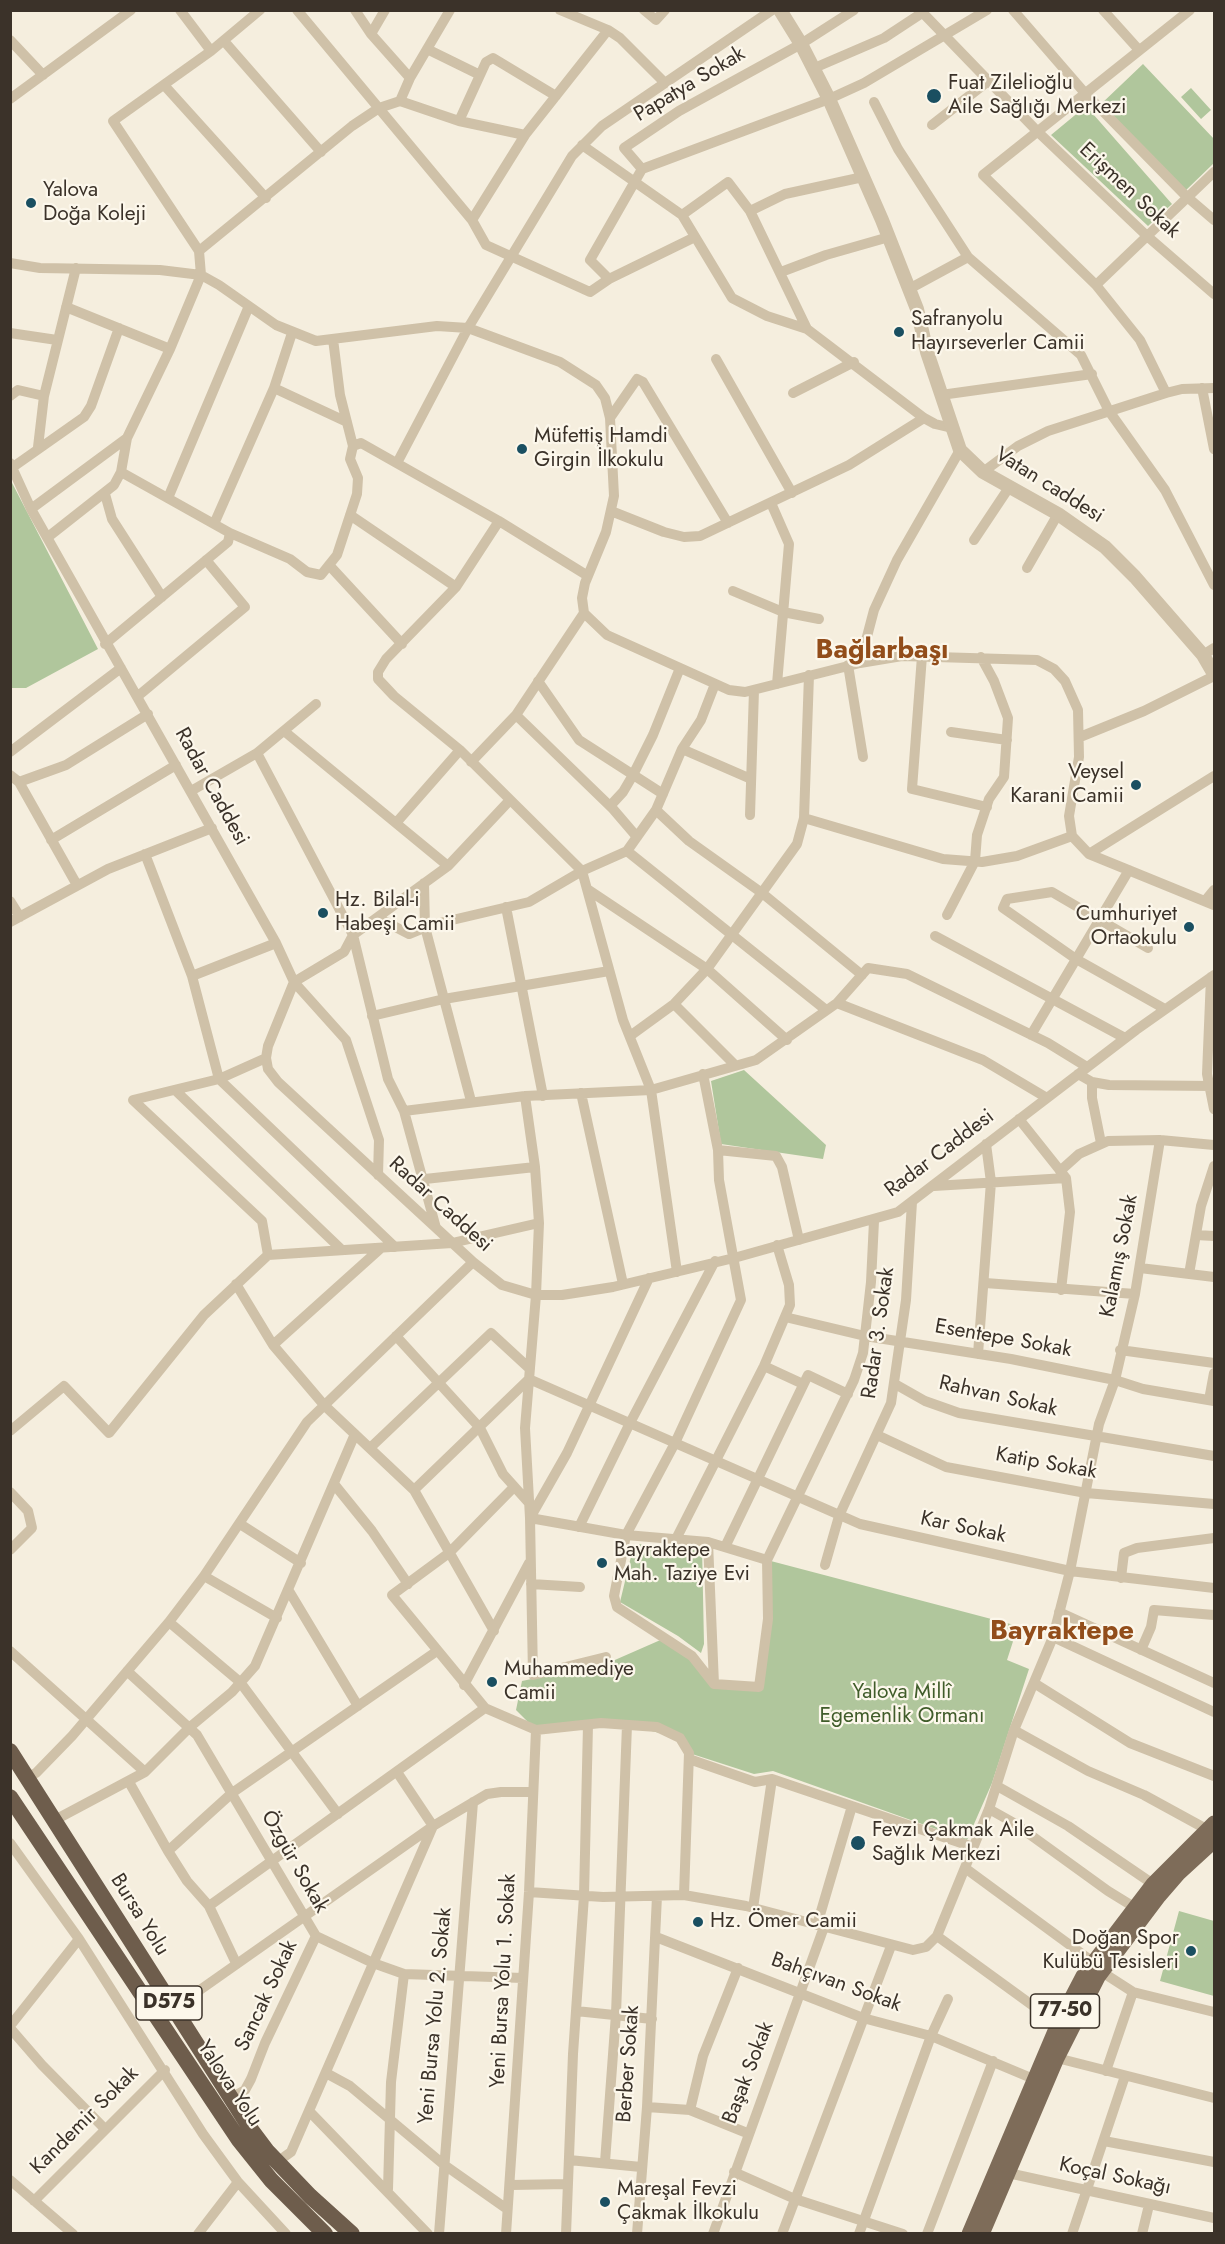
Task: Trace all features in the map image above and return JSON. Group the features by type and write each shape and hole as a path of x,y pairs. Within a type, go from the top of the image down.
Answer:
{"highway":[{"name":"Bursa Yolu","path":"10,1751 257,2138 330,2216 352,2234"},
{"name":"Yalova Yolu","path":"10,1797 238,2140 271,2180 325,2234"}],"main road":[{"name":"77-50","path":"969,2234 1058,2024 1134,1907 1153,1884 1212,1831"},
{"name":"77-50","path":"982,2234 1098,1965 1178,1874 1212,1831"}],"street":[{"path":"10,99 131,10"},
{"path":"180,10 211,51"},
{"path":"48,537 114,485 128,438 170,349 201,275 199,251 112,121 211,51 260,10"},
{"path":"297,10 472,220 486,245 510,258 590,292 609,279 695,237"},
{"path":"355,10 371,34 410,78"},
{"path":"371,34 385,10"},
{"path":"400,101 410,78 450,10"},
{"path":"560,10 608,30 620,38 665,83"},
{"path":"644,10 656,20 665,10"},
{"path":"397,463 468,328 542,202 582,145 602,126 772,10"},
{"name":"Vatan caddesi","path":"780,10 801,44 829,99 889,237 909,289 960,450 983,472 1085,531 1122,562 1209,651 1215,675"},
{"path":"801,44 854,10"},
{"path":"609,279 590,260 642,169 829,99 943,37 987,10"},
{"path":"1013,10 1084,92 1186,196 1215,220"},
{"path":"1103,10 1139,50"},
{"path":"1166,393 1140,340 1096,285 983,175 1084,92 1190,10"},
{"path":"812,69 884,38 921,12"},
{"name":"Erişmen Sokak","path":"921,12 1038,132 1147,236 1215,294"},
{"path":"472,220 525,135 608,30"},
{"path":"10,40 43,75"},
{"path":"224,40 321,152"},
{"name":"Papatya Sokak","path":"642,169 624,148 709,93 801,44"},
{"path":"427,49 480,75"},
{"path":"459,121 486,62 493,58 556,96"},
{"path":"932,125 987,82"},
{"path":"164,85 266,198"},
{"path":"199,251 352,126 379,108 400,101 459,121 525,135"},
{"path":"874,102 898,149 968,257 1081,355 1109,411 1166,490 1215,585"},
{"path":"582,145 681,215 732,298 766,316 807,329 854,362 924,418 934,424 952,428"},
{"path":"1096,285 1186,196 1215,172"},
{"path":"750,211 784,194 863,177"},
{"path":"681,215 729,182 750,211 807,329"},
{"path":"781,272 826,255 889,237"},
{"path":"909,289 968,257"},
{"path":"10,263 76,268 160,270 201,275 292,333 316,340 436,326 468,328 560,362 596,385 605,398 610,418 614,467 611,511 582,598 584,613 607,635 729,690 754,690 848,665 902,656 1037,660 1054,669 1074,697 1078,710 1080,737 1069,816 1072,836 1089,854 1210,903 1215,890"},
{"path":"38,447 44,396 76,268"},
{"path":"168,498 249,306"},
{"path":"66,308 170,349"},
{"path":"12,465 84,417 91,406 119,327"},
{"path":"10,333 57,340"},
{"path":"214,524 274,388 292,333"},
{"path":"120,471 230,533 290,559 307,572 321,575 337,555 357,494 358,478 350,459 354,446 347,422 333,339"},
{"path":"717,359 792,493"},
{"path":"793,393 854,362"},
{"path":"941,395 1092,374"},
{"path":"610,418 637,379 643,382 728,523"},
{"path":"274,388 347,422"},
{"path":"1202,388 1215,449"},
{"path":"983,472 1018,446 1048,430 1166,393 1215,388"},
{"path":"10,396 18,390 44,396"},
{"path":"611,511 684,537 700,536 849,465 924,418"},
{"path":"31,509 128,438"},
{"path":"354,446 361,442 499,521 588,576"},
{"path":"860,663 874,610 897,560 960,450"},
{"name":"Radar Caddesi","path":"12,465 31,509 105,644 138,696 276,943 294,982 346,1040 379,1140 378,1175"},
{"path":"974,540 1010,486"},
{"path":"105,494 112,519 162,597"},
{"path":"771,503 789,544 777,684"},
{"path":"1027,568 1058,514"},
{"path":"350,515 456,587"},
{"path":"499,521 456,587 386,659 378,672 378,679 394,696 460,750 582,871 609,971 630,1036 651,1090 677,1272"},
{"path":"105,644 228,542 230,533"},
{"path":"138,696 245,607 206,560"},
{"path":"329,565 402,644"},
{"path":"733,591 783,612 819,619"},
{"path":"471,762 516,715 584,613"},
{"path":"922,656 912,789 987,807"},
{"path":"947,915 975,861 977,835 987,807 1004,777 1008,718 994,681 981,657"},
{"path":"848,665 863,757"},
{"path":"10,752 121,668"},
{"path":"610,806 633,776 653,735 680,668"},
{"path":"630,1036 674,1004 707,969 797,844 804,818 809,675"},
{"path":"1080,737 1144,711 1215,675"},
{"path":"538,681 579,740 663,794"},
{"path":"378,918 409,934 425,927 529,902 582,871 627,851 656,810 682,749 700,720 715,684"},
{"path":"750,815 754,690"},
{"path":"191,791 257,753 316,704"},
{"path":"77,885 15,779 66,765 148,714"},
{"path":"516,715 610,806 637,837"},
{"path":"284,730 448,866"},
{"path":"951,732 1007,740"},
{"path":"682,749 751,779"},
{"path":"396,823 460,750"},
{"path":"257,753 353,935 388,1079 404,1110 425,1179 436,1228"},
{"path":"51,840 176,765"},
{"path":"1089,854 1215,776"},
{"path":"268,1255 262,1221 133,1100 219,1079 266,1058 294,982 344,952 353,935 448,866 510,800"},
{"path":"656,810 688,841 762,893 862,975"},
{"path":"804,818 943,859 975,861 1017,856 1072,836"},
{"path":"10,901 15,919 77,885 145,854 212,828"},
{"path":"627,851 826,1010"},
{"path":"145,854 192,976 219,1079 395,1247"},
{"path":"1031,1035 1055,999 1129,870"},
{"path":"424,883 425,927 471,1101"},
{"path":"586,889 707,969 787,1040"},
{"path":"1148,948 1052,892 1007,899 1003,908 1076,959 1165,1009"},
{"path":"506,907 543,1096"},
{"path":"935,936 1125,1038"},
{"path":"192,976 276,943"},
{"path":"404,1110 525,1096 651,1090 756,1060 837,1003 868,968 907,974 1031,1035 1083,1070 1092,1083 1092,1098 1101,1143"},
{"path":"372,1016 444,999 609,971"},
{"path":"1213,976 1211,1032 1212,1086 1215,1109"},
{"name":"Radar Caddesi","path":"266,1058 268,1069 278,1082 473,1262 502,1285 536,1294 562,1295 623,1284 734,1258 874,1221 898,1212 1125,1038 1213,976"},
{"path":"837,1003 983,1060 1047,1098"},
{"path":"674,1004 735,1065"},
{"path":"703,1074 718,1150 719,1180 741,1300 675,1443 626,1535 614,1596 617,1607 693,1656 714,1684 759,1687 768,1619 767,1560 848,1394 863,1353 871,1282 874,1221"},
{"path":"1092,1083 1212,1086"},
{"path":"176,1091 342,1250"},
{"path":"581,1093 623,1284"},
{"path":"525,1096 535,1167 539,1223 536,1294 525,1428 530,1503 533,1676 606,1657"},
{"path":"1019,1119 1063,1175 1070,1212 1061,1290"},
{"path":"934,1186 1063,1175 1079,1154 1101,1143 1160,1140 1215,1145"},
{"name":"Kalamış Sokak","path":"937,1936 989,1809 1014,1730 1053,1637 1070,1571 1097,1437 1115,1380 1120,1350 1135,1294 1160,1140"},
{"path":"978,1354 991,1182 986,1144"},
{"path":"718,1150 776,1156 782,1167 799,1240"},
{"path":"425,1179 535,1167"},
{"path":"1189,1274 1201,1206 1215,1167"},
{"name":"Radar 3. Sokak","path":"825,1565 839,1516 891,1403 901,1341 912,1202"},
{"path":"10,1431 64,1386 109,1433 204,1315 268,1255 452,1243 539,1223"},
{"path":"1196,1235 1215,1236"},
{"path":"675,1539 764,1366 790,1305 789,1286 777,1245"},
{"path":"273,1345 381,1248"},
{"path":"579,1527 630,1423 715,1261"},
{"path":"27,1777 36,1773 86,1719 169,1622 240,1524 294,1440 324,1405 473,1262"},
{"path":"1140,1268 1215,1277"},
{"path":"530,1518 590,1405 649,1278"},
{"path":"985,1283 1135,1294"},
{"path":"236,1284 273,1345 324,1405 414,1490 494,1631"},
{"name":"Esentepe Sokak","path":"785,1317 865,1336 978,1354 1115,1380 1143,1389 1212,1400"},
{"name":"Kar Sokak","path":"440,1384 491,1333 530,1374 590,1405 839,1516 907,1536 1070,1571 1215,1588"},
{"path":"396,1336 480,1428 503,1474 530,1503"},
{"path":"1120,1350 1215,1363"},
{"path":"764,1366 803,1384"},
{"path":"1212,1400 1215,1373"},
{"path":"414,1490 480,1428 530,1374"},
{"path":"725,1547 808,1375 848,1394"},
{"path":"370,1448 440,1384"},
{"name":"Rahvan Sokak","path":"895,1384 925,1401 959,1413 1215,1456"},
{"path":"53,1821 145,1772 255,1666 355,1434"},
{"name":"Katip Sokak","path":"877,1435 946,1467 1086,1492 1215,1504"},
{"path":"334,1484 372,1531 408,1584"},
{"path":"514,1486 449,1553 392,1596 485,1708 536,1730 588,1725 627,1725 657,1727 680,1738 689,1753 684,1895"},
{"path":"10,1492 28,1511 32,1528 10,1550"},
{"path":"530,1518 626,1535 708,1542 767,1560"},
{"path":"240,1524 301,1563"},
{"path":"1121,1578 1124,1552 1137,1548 1215,1538"},
{"path":"708,1542 714,1684"},
{"path":"464,1685 530,1561"},
{"path":"204,1576 277,1618"},
{"path":"531,1584 580,1587"},
{"path":"289,1591 358,1706"},
{"path":"1141,1650 1151,1627 1154,1610 1215,1615"},
{"path":"1059,1612 1215,1683"},
{"path":"169,1622 240,1682 338,1814"},
{"path":"1053,1637 1215,1712"},
{"path":"10,1651 145,1772"},
{"path":"168,1851 232,1793 437,1651"},
{"name":"Özgür Sokak","path":"127,1671 190,1727 232,1793 304,1920 316,1936 373,1963 404,1974 523,1978"},
{"path":"1034,1683 1130,1743 1215,1776"},
{"path":"209,1906 485,1708"},
{"path":"566,2234 576,2010 584,1896 588,1725"},
{"path":"605,2162 616,2014 627,1725"},
{"name":"Yeni Bursa Yolu 1. Sokak","path":"506,2234 529,1892 536,1730"},
{"path":"1014,1730 1088,1771 1144,1795 1212,1831"},
{"path":"689,1759 755,1782 772,1779 973,1847"},
{"path":"397,1772 434,1826"},
{"path":"753,1908 772,1779"},
{"path":"129,1782 187,1881 209,1906 237,1963"},
{"path":"997,1786 1068,1826 1153,1884"},
{"path":"196,2015 191,2008 191,2001 197,1992 304,1920 434,1826 486,1794 533,1792"},
{"name":"Yeni Bursa Yolu 2. Sokak","path":"439,2234 473,1802"},
{"name":"Başak Sokak","path":"713,2234 747,2133 800,1993 852,1806"},
{"path":"989,1809 1014,1823 1108,1891 1134,1907"},
{"path":"277,2162 291,2152 310,2112 434,1826"},
{"path":"12,1848 79,1939 165,2070 203,2134 238,2182 286,2234"},
{"path":"965,1868 1098,1965 1105,1974 1133,1992 1215,2012"},
{"path":"529,1892 619,1897 684,1895 753,1908 913,1950 926,1947 937,1936 1058,2024"},
{"name":"Berber Sokak","path":"637,2234 647,2106 657,1896"},
{"name":"Sancak Sokak","path":"231,2098 245,2090 251,2079 265,2043 316,1936"},
{"name":"Bahçıvan Sokak","path":"656,1937 863,2018 931,2036 1036,2080"},
{"path":"79,1939 10,2027 42,2065 105,2128"},
{"path":"782,2234 891,1946"},
{"path":"690,2110 703,2056 738,1968"},
{"path":"388,2189 390,2118 404,1974"},
{"path":"1106,2072 1133,1992"},
{"path":"859,2234 931,2036 948,1999"},
{"path":"576,2010 652,2019"},
{"path":"1057,2058 1215,2098"},
{"path":"927,2234 993,2061"},
{"name":"Kandemir Sokak","path":"34,2201 165,2070"},
{"path":"326,2073 350,2086 443,2164 507,2209"},
{"path":"1072,2234 1125,2076"},
{"path":"647,2106 690,2110 747,2133"},
{"path":"310,2112 388,2189 428,2234"},
{"path":"1104,2141 1215,2162"},
{"path":"569,2160 641,2167"},
{"path":"734,2172 795,2199 903,2234"},
{"name":"Koçal Sokağı","path":"1008,2172 1086,2192 1215,2218"},
{"path":"10,2180 72,2233"},
{"path":"198,2234 238,2182"},
{"path":"511,2185 568,2184"},
{"path":"1142,2234 1149,2205"}],"green space":[{"path":"1143,64 1214,139 1214,163 1183,193 1100,105"},
{"path":"1191,88 1211,110 1201,119 1181,97"},
{"path":"1086,106 1172,204 1148,226 1051,135"},
{"path":"10,479 98,649 26,688 11,688"},
{"path":"744,1070 826,1145 823,1159 721,1144 711,1081"},
{"path":"634,1544 702,1547 704,1644 701,1653 678,1636 620,1602"},
{"name":"Yalova Millî Egemenlik Ormanı","path":"767,1560 1018,1626 1007,1660 1029,1669 992,1783 967,1840 773,1771 754,1774 689,1753 680,1738 627,1725 536,1730 516,1710 522,1681 608,1663 665,1638 692,1656 714,1684 759,1687"},
{"name":"Doğan Spor Kulübü Tesisleri","path":"1179,1911 1214,1921 1214,1996 1160,1981"}],"place":[{"name":"Fuat Zilelioğlu Aile Sağlığı Merkezi","path":"934,96"},
{"name":"Yalova Doğa Koleji","path":"31,203"},
{"name":"Safranyolu Hayırseverler Camii","path":"899,332"},
{"name":"Müfettiş Hamdi Girgin İlkokulu","path":"522,449"},
{"name":"Veysel Karani Camii","path":"1136,785"},
{"name":"Hz. Bilal-i Habeşi Camii","path":"323,913"},
{"name":"Cumhuriyet Ortaokulu","path":"1189,927"},
{"name":"Bayraktepe Mah. Taziye Evi","path":"602,1563"},
{"name":"Muhammediye Camii","path":"492,1682"},
{"name":"Fevzi Çakmak Aile Sağlık Merkezi","path":"858,1843"},
{"name":"Hz. Ömer Camii","path":"698,1922"},
{"name":"Doğan Spor Kulübü Tesisleri","path":"1191,1951"},
{"name":"Mareşal Fevzi Çakmak İlkokulu","path":"605,2202"}],"district":[{"name":"Bağlarbaşı","path":"882,651"},
{"name":"Bayraktepe","path":"1062,1632"}]}
